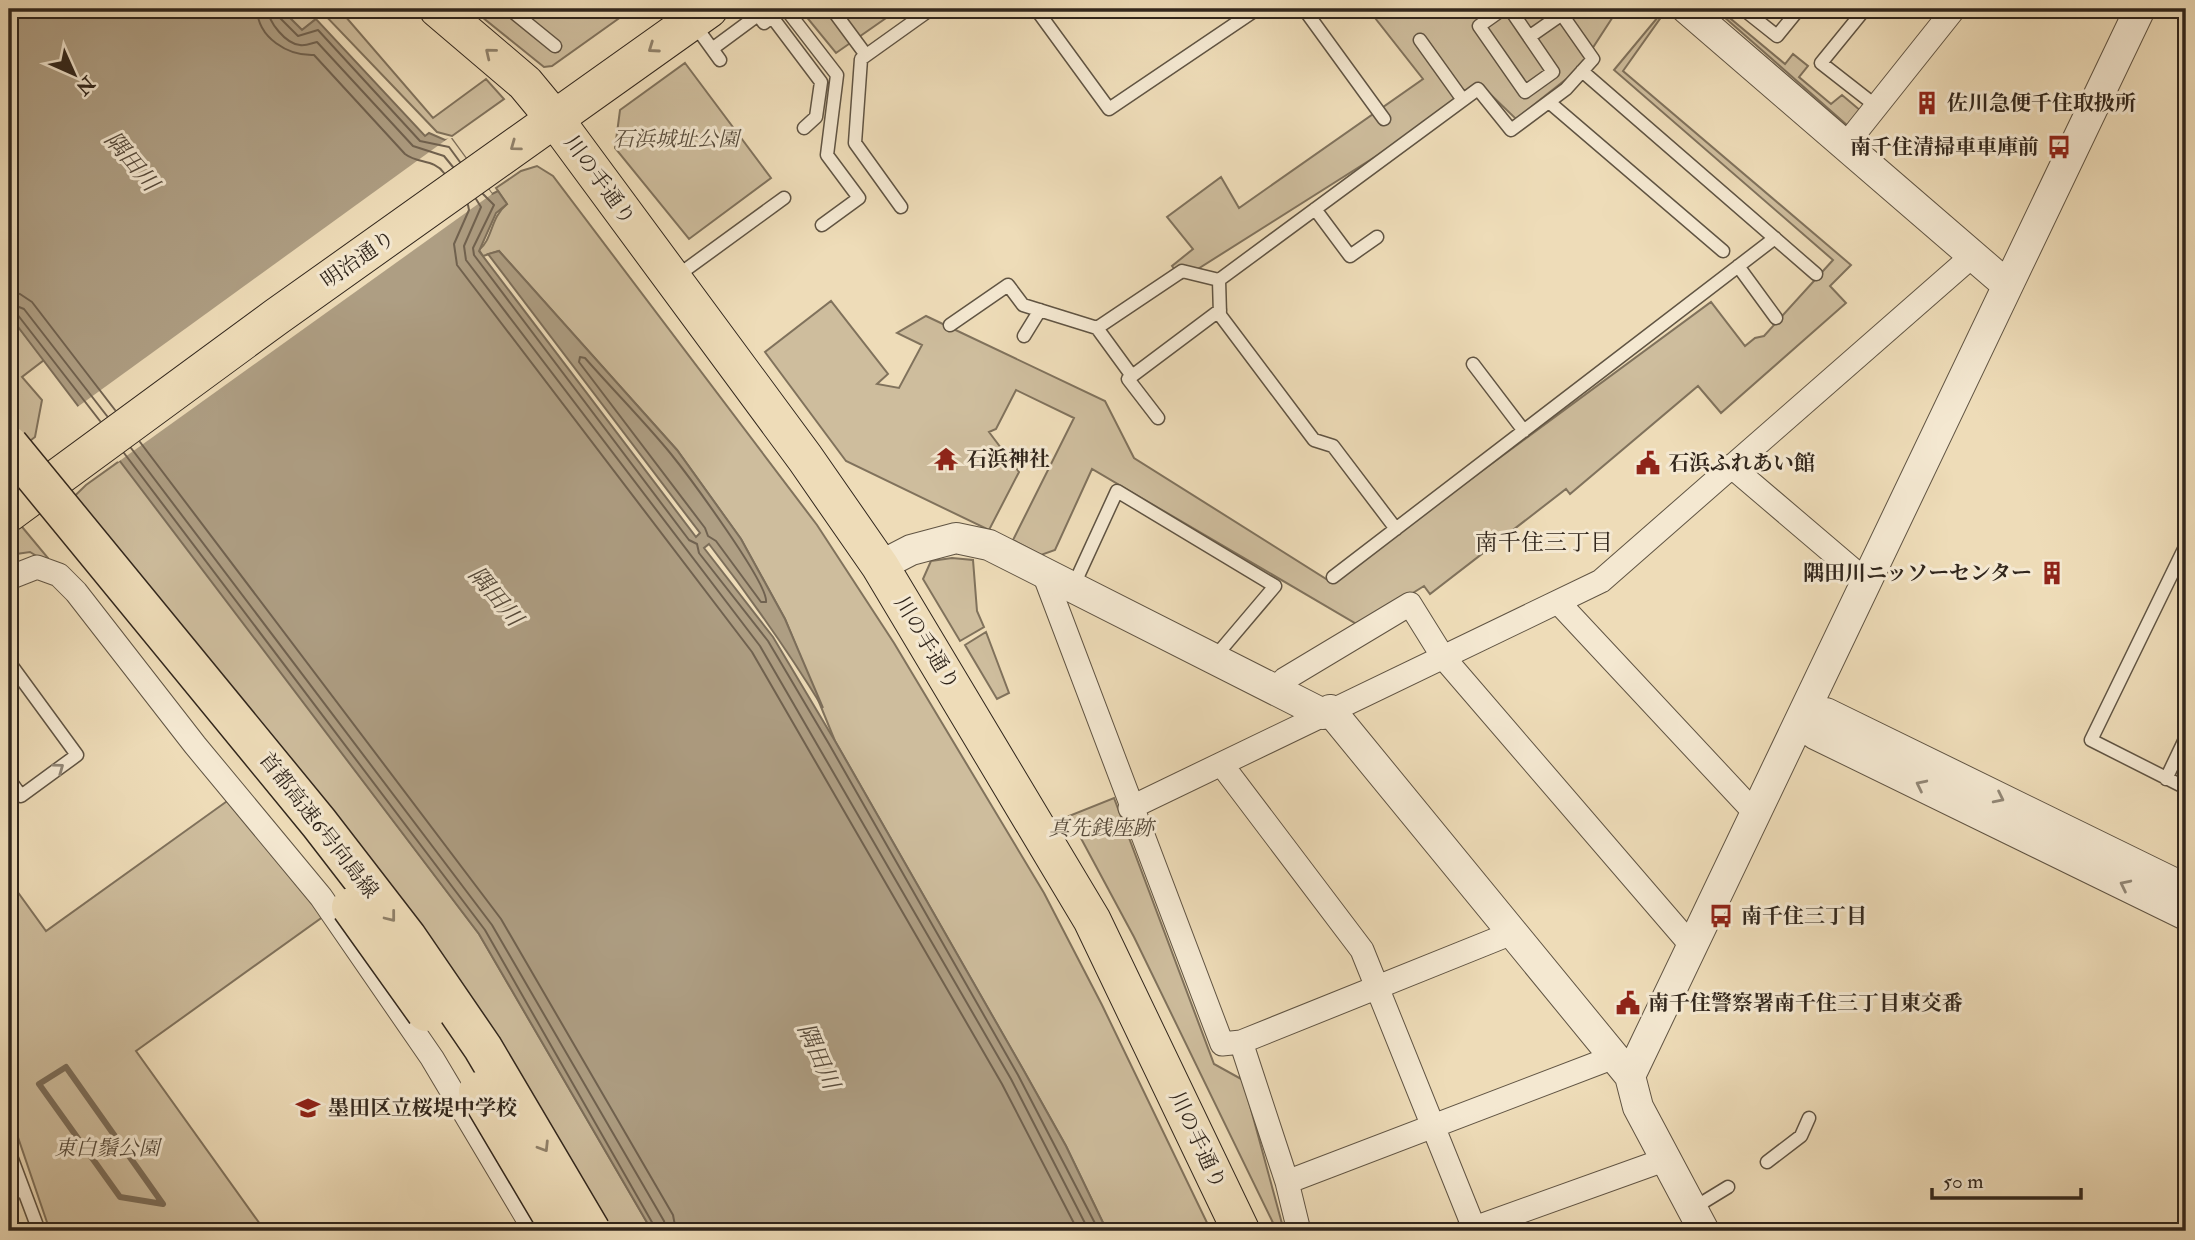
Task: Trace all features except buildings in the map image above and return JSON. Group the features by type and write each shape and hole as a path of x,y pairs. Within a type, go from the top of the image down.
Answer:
{"highway":[{"name":"首都高速6号向島線","path":"9,445 319,823 407,937 483,1048 591,1231"},
{"name":"首都高速6号向島線","path":"9,482 134,631 371,934 474,1084 561,1231"}],"main road":[{"name":"川の手通り","path":"438,9 509,69 546,109 673,279 880,566 1091,920 1241,1231"},
{"name":"明治通り","path":"9,513 62,459 546,109 695,22"},
{"name":"明治通り","path":"9,482 62,459"}],"street":[{"path":"1687,9 1971,257 2007,285"},
{"path":"1844,147 1954,9"},
{"path":"1287,1182 1433,1124 1622,1066 1691,945 1756,814 2140,9"},
{"path":"1130,808 1601,580 1971,257"},
{"path":"1731,466 1866,581"},
{"path":"880,566 911,550 956,538 989,545 1072,589 1326,712 1622,1066 1664,1160 1698,1221"},
{"path":"9,578 37,567 59,575 76,592 195,746 321,897 432,1058 535,1231"},
{"path":"1044,575 1130,808 1222,1044 1241,1042 1512,933"},
{"path":"1558,602 1756,814"},
{"path":"1275,689 1285,680 1410,604 1443,657 1691,945"},
{"path":"1803,716 1826,713 2186,889"},
{"path":"1803,716 1815,734 2186,915"},
{"path":"1222,765 1362,950 1433,1124 1470,1230 1664,1160"},
{"path":"1241,1042 1287,1182 1299,1231"}],"lane":[{"path":"510,9 555,46"},
{"path":"786,9 837,75 827,155 859,198 822,225"},
{"path":"832,9 866,55"},
{"path":"901,207 855,143 861,59 931,9"},
{"path":"1036,9 1109,109 1257,9"},
{"path":"1304,9 1384,119"},
{"path":"1503,9 1479,26 1524,92 1553,72 1510,9"},
{"path":"1743,9 1758,13 1777,36 1799,9"},
{"path":"1865,9 1821,63 1876,106"},
{"path":"1219,280 1478,89 1511,130 1566,89 1593,59 1560,11 1529,37"},
{"path":"720,60 695,22 755,12 764,23 772,17 821,82 816,117 804,128"},
{"path":"1420,40 1463,100"},
{"path":"1582,71 1816,274"},
{"path":"1549,102 1723,251"},
{"path":"673,279 783,198"},
{"path":"1315,209 1350,256 1377,237"},
{"path":"1333,577 1775,238"},
{"path":"1738,266 1776,318"},
{"path":"1097,328 1182,271 1219,280"},
{"path":"1219,280 1220,314 1314,440 1333,446 1396,529"},
{"path":"950,325 1008,285 1023,305 1097,328 1132,376"},
{"path":"1024,336 1040,310"},
{"path":"1158,418 1128,379 1220,310"},
{"path":"1473,365 1524,431"},
{"path":"1072,589 1116,491 1275,586 1214,658"},
{"path":"2186,545 2091,740 2186,788"},
{"path":"9,662 77,755 21,796 9,779"},
{"path":"2166,779 2186,737"},
{"path":"1766,1162 1801,1136 1809,1118"},
{"path":"9,1151 39,1231"},
{"path":"9,1184 24,1193"},
{"path":"1698,1221 1728,1187"}],"green space":[{"path":"281,9 339,9 433,118 486,79 504,99 452,136 437,132 323,13 302,30"},
{"path":"472,9 632,9 552,66 544,67"},
{"path":"800,9 899,9 836,53"},
{"path":"1368,9 1618,9 1579,69 1516,119 1484,88 1182,279 1172,266 1193,249 1167,217 1221,177 1239,208 1423,79"},
{"path":"1650,9 1660,9 1664,13 1623,71 1851,265 1830,286 1846,303 1721,413 1698,386 1570,494 1566,489 1430,594 1424,586 1360,626 1092,469 1055,550 1041,555 1013,540 1074,418 1016,390 996,429 989,432 1019,472 989,530 846,461 765,352 831,301 888,374 877,384 899,388 922,345 897,333 926,316 1105,401 1134,458 1331,582 1711,302 1745,346 1755,338 1764,336 1833,260 1614,70 1658,17"},
{"path":"1715,9 1719,9 1785,64 1793,54 1808,66 1799,77 1831,104 1842,95 1861,111 1848,126"},
{"name":"石浜城址公園","path":"685,63 771,178 689,239 615,148 620,110"},
{"path":"537,166 553,176 817,525 894,643 1044,893 1102,1005 1211,1231 1107,1231 1066,1146 835,741 785,619 741,539 677,450 499,251 483,256 479,250 487,240 497,216 507,204 496,188 521,171"},
{"path":"9,315 44,360 22,377 42,400 35,437 9,457"},
{"path":"121,460 479,934 652,1231 576,1231 431,990 56,514 86,485"},
{"path":"18,522 48,558 48,563 30,552 9,555 9,532"},
{"path":"952,558 973,560 977,611 984,627 960,641 923,579 931,561"},
{"path":"986,632 1009,693 997,699 965,645"},
{"name":"真先銭座跡","path":"1114,798 1214,1064 1243,1080 1284,1231 1277,1231 1134,937 1069,816"},
{"name":"東白鬚公園","path":"230,799 324,916 136,1051 265,1231 50,1231 9,1111 9,880 46,931"}],"water":[{"name":"隅田川","path":"9,9 281,9 302,30 316,19 425,136 429,133 445,140 452,139 492,194 498,191 507,204 496,213 479,251 696,537 700,533 488,254 499,251 677,450 741,539 785,619 823,708 739,584 709,544 704,548 773,637 835,741 1066,1146 1107,1231 652,1231 479,934 9,315"}],"pier":[{"path":"450,137 492,194 118,462 76,408"}],"waterway":[{"path":"66,1067 163,1204 120,1197 39,1084 66,1067"}],"place":[{"name":"佐川急便千住取扱所","path":"1927,103"},
{"name":"南千住清掃車車庫前","path":"2059,147"},
{"name":"石浜神社","path":"946,459"},
{"name":"石浜ふれあい館","path":"1648,463"},
{"name":"隅田川ニッソーセンター","path":"2052,573"},
{"name":"南千住三丁目","path":"1721,916"},
{"name":"南千住警察署南千住三丁目東交番","path":"1628,1003"},
{"name":"墨田区立桜堤中学校","path":"308,1108"}],"district":[{"name":"南千住三丁目","path":"1544,542"}]}
